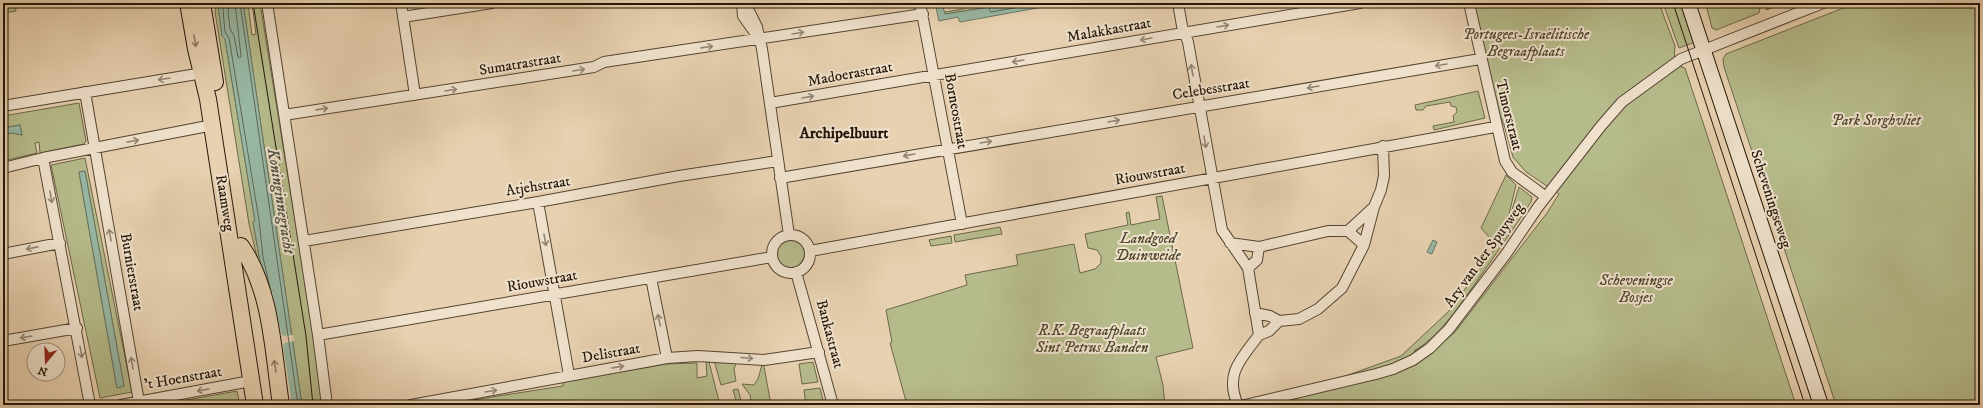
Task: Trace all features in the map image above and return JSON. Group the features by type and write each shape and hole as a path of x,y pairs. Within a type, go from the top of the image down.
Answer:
{"main road":[{"name":"Raamweg","path":"188,3 196,49 203,73 213,125 255,405"},
{"name":"Raamweg","path":"202,3 241,246 264,405"},
{"path":"241,246 253,265 264,297 281,405"}],"street":[{"path":"267,3 304,241 327,405"},
{"path":"401,3 415,95"},
{"path":"403,17 492,3"},
{"path":"743,3 757,27 770,103 788,235"},
{"name":"Borneostraat","path":"920,3 962,224"},
{"path":"1178,3 1222,230 1248,268 1259,335"},
{"name":"Malakkastraat","path":"934,75 1360,3"},
{"name":"Timorstraat","path":"1468,3 1495,126 1505,161 1512,172 1542,194"},
{"name":"Scheveningseweg","path":"1688,3 1821,405"},
{"name":"Ary van der Spuyweg","path":"1245,405 1393,369 1413,360 1430,348 1462,312 1506,254 1538,207 1601,126 1622,102 1677,61 1818,4"},
{"name":"Sumatrastraat","path":"284,115 594,67 604,62 923,14"},
{"name":"Celebesstraat","path":"780,178 948,148 1480,59"},
{"path":"3,106 203,73"},
{"name":"Madoerastraat","path":"770,103 934,75"},
{"name":"Burnierstraat","path":"86,92 94,148 139,402"},
{"path":"3,168 43,158 213,125"},
{"name":"Riouwstraat","path":"810,251 1495,126"},
{"path":"1255,313 1270,316 1279,321 1299,319 1318,308 1342,288 1364,245 1384,176 1382,146"},
{"path":"43,158 77,328 90,405"},
{"name":"Atjehstraat","path":"304,241 538,202 679,176 778,161"},
{"path":"538,202 569,375"},
{"path":"1348,231 1374,207"},
{"path":"1230,243 1259,247 1328,231 1348,231 1364,245"},
{"path":"788,235 803,239 810,251 806,265 796,272 788,273 781,270 775,265 772,257 772,249 776,243 781,238 788,235"},
{"path":"3,254 60,243"},
{"path":"1248,268 1257,260 1259,247"},
{"name":"Riouwstraat","path":"318,335 772,257"},
{"name":"Bankastraat","path":"796,272 833,405"},
{"path":"651,278 667,358"},
{"path":"1238,405 1233,386 1235,368 1259,335 1269,331 1279,321"},
{"path":"3,341 77,328"},
{"name":"Delistraat","path":"411,405 452,401 569,375 667,358 698,356 764,360 819,352"},
{"name":"'t Hoenstraat","path":"121,405 251,382"}],"green space":[{"path":"243,3 248,3 252,35 256,34 252,3 260,3 313,332 322,405 302,405"},
{"path":"968,3 990,3 984,8 944,14 944,12 963,9"},
{"name":"Scheveningse Bosjes","path":"1472,3 1659,3 1675,46 1674,61 1679,66 1685,68 1796,405 1265,405 1401,356 1448,312 1497,246 1481,228 1506,175 1516,185 1503,239 1519,187 1532,197 1531,202 1453,314 1439,331 1414,351 1446,340 1455,332 1547,213 1559,194 1526,172 1513,157 1504,125 1491,93"},
{"path":"1663,3 1684,3 1695,42 1679,48"},
{"path":"1704,3 1761,3 1759,13 1716,30 1712,28 1706,5"},
{"path":"1765,3 1784,3 1766,10"},
{"name":"Park Sorghvliet","path":"1856,3 1980,3 1980,405 1836,405 1724,67 1723,59 1726,54"},
{"path":"15,5 16,11 3,13 3,6"},
{"path":"218,5 222,36 225,39 255,221 253,222 259,256 257,257 249,224 215,12 216,6"},
{"path":"1478,91 1485,118 1434,130 1433,126 1454,122 1453,116 1457,112 1456,107 1451,106 1450,102 1426,106 1423,110 1416,110 1415,105"},
{"path":"79,103 86,141 84,144 40,153 39,142 35,143 37,153 3,161 3,135 12,133 22,135 20,125 3,128 3,116"},
{"path":"85,158 132,392 100,398 51,165","holes":["85,171 124,386 117,388 79,172"]},
{"name":"R.K. Begraafplaats Sint Petrus Banden","path":"1162,196 1193,348 1156,357 1163,385 1165,405 907,405 890,343 892,342 886,310 967,285 965,275 1018,265 1016,255 1074,244 1080,273 1095,269 1101,263 1101,256 1097,250 1088,248 1085,234 1128,225 1126,213 1129,212 1131,225 1160,219 1156,197"},
{"path":"1000,227 1002,234 955,242 954,235"},
{"path":"951,236 952,243 931,246 929,240"},
{"path":"789,239 799,242 804,247 805,253 803,260 792,269 786,268 779,263 776,255 779,245 785,240"},
{"path":"713,357 737,361 734,369 736,381 721,385"},
{"path":"763,361 771,405 752,405 750,395 742,384 754,385 758,379"},
{"path":"706,362 709,362 720,405 453,405 453,403 563,386 563,382 666,364 697,363 697,378 707,376"},
{"path":"813,362 818,382 802,384 799,364"},
{"path":"820,388 824,405 806,405 804,390"},
{"path":"738,389 742,405 733,405 737,404 733,390"},
{"path":"237,391 240,405 234,405 234,402 218,405 159,405"}],"water":[{"path":"222,3 243,3 302,405 286,405 253,222 255,221 225,39 222,36 218,5"},
{"path":"935,3 942,3 945,14 984,8 990,3 1065,3 960,22 958,17 939,21"},
{"path":"20,125 22,135 12,133 3,135 3,128"},
{"path":"85,171 124,386 117,388 79,172"},
{"path":"1433,240 1437,242 1432,254 1427,252"}],"pier":[{"path":"260,261 273,295 281,333 283,336 293,335 294,341 283,345 292,405 287,405"}],"tram line":[{"path":"253,3 306,336 313,405"},
{"path":"1673,3 1805,405"}],"district":[{"name":"Archipelbuurt","path":"844,133"}],"park label":[{"name":"Portugees-Israëlitische Begraafplaats","path":"1526,42"},
{"name":"Landgoed Duinweide","path":"1148,246"}],"water label":[{"name":"Koninginnegracht","path":"281,201"}]}
